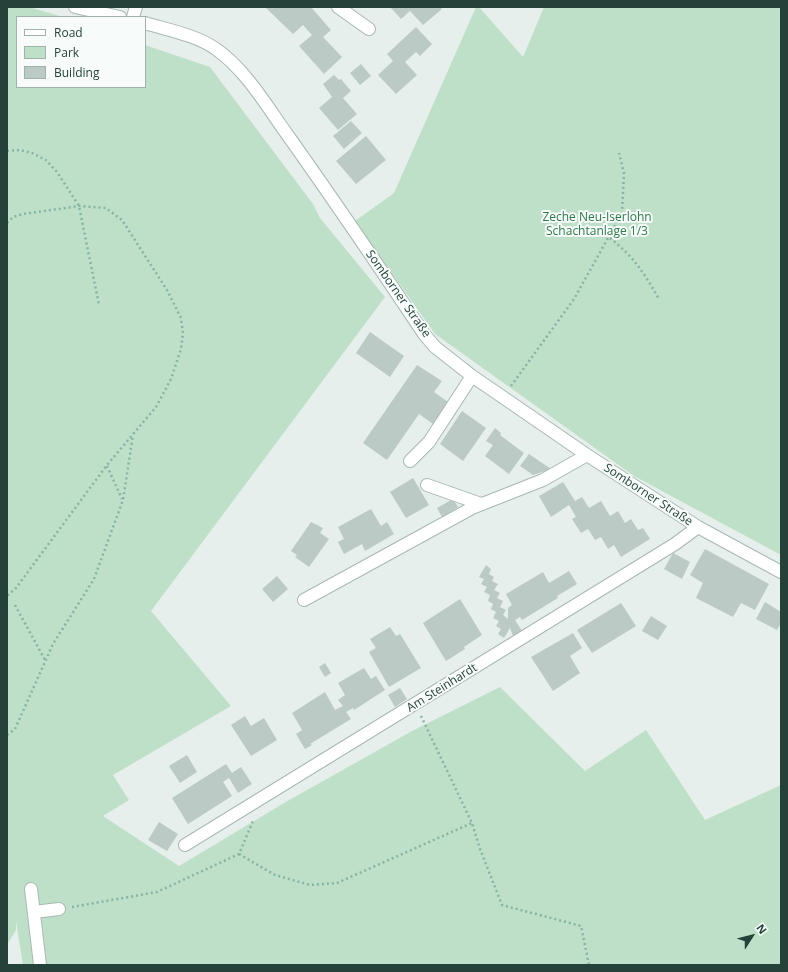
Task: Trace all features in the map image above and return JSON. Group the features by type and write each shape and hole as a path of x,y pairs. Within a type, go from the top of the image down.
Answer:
{"street":[{"path":"75,7 116,16"},
{"path":"338,7 369,29"},
{"name":"Somborner Straße","path":"146,24 194,38 215,48 233,63 251,85 334,200 424,334 435,346 472,376 587,455 698,527 781,572"},
{"path":"410,461 429,442 472,376"},
{"path":"304,600 481,504 543,480 587,455"},
{"path":"427,485 481,504"},
{"name":"Am Steinhardt","path":"185,845 261,800 675,544 698,527"},
{"path":"31,890 40,965"},
{"path":"34,912 59,909"}],"path":[{"path":"7,151 20,150 32,153 46,160 57,172 79,206 99,305"},
{"path":"517,377 574,299 610,238 622,214 624,173 619,153"},
{"path":"7,223 13,217 22,214 79,206 106,208 122,220 167,290 180,318 183,333 181,349 170,379 156,407 107,465 16,588 7,596"},
{"path":"610,238 629,252 646,276 659,299"},
{"path":"7,736 14,729 52,644 94,579 122,500 133,434"},
{"path":"107,465 122,500"},
{"path":"15,605 45,660"},
{"path":"416,704 472,822 480,849 502,905 581,926 589,965"},
{"path":"59,909 157,892 239,854 261,800"},
{"path":"239,854 275,875 310,885 337,883 472,822"}],"green space":[{"path":"7,7 29,7 60,16 16,16 16,88 146,88 146,45 210,67 313,204 320,218 385,297 151,611 231,706 113,775 129,800 103,816 179,866 284,803 412,731 500,687 585,771 646,730 705,820 781,785 781,965 23,965 16,921 16,930 7,945"},
{"name":"Zeche Neu-Iserlohn Schachtanlage 1/3","path":"476,7 479,7 523,57 544,7 781,7 781,555 634,476 435,334 355,221 394,193"}],"building":[{"path":"265,7 311,7 331,30 323,37 342,57 324,74 299,46 312,35 303,25 293,34"},
{"path":"390,7 440,7 442,9 423,25 410,11 401,19"},
{"path":"416,27 432,44 420,56 416,52 405,62 417,75 396,94 378,75 393,61 387,54"},
{"path":"361,64 371,76 360,85 350,73"},
{"path":"334,75 339,80 341,79 351,91 343,98 357,114 338,130 319,108 332,97 323,84"},
{"path":"351,121 362,133 344,149 333,136"},
{"path":"366,136 386,160 356,184 336,161"},
{"path":"370,332 404,356 390,377 356,353"},
{"path":"417,365 442,381 434,392 448,402 433,424 419,414 387,460 363,443"},
{"path":"462,411 486,428 463,461 440,444"},
{"path":"495,428 501,433 500,435 524,453 509,474 485,456 493,445 486,441"},
{"path":"529,454 551,469 533,475 520,466"},
{"path":"413,478 429,505 406,518 390,492"},
{"path":"563,482 575,501 582,497 589,508 601,501 610,516 618,511 625,523 631,519 638,530 643,528 650,539 621,557 614,545 608,549 601,537 595,540 588,529 581,533 572,519 576,517 569,505 551,517 539,496"},
{"path":"453,499 458,507 442,517 437,508"},
{"path":"371,509 381,526 387,522 394,534 365,551 362,544 344,554 338,542 344,539 338,527"},
{"path":"311,522 323,528 320,533 329,539 309,567 295,557 297,555 291,551"},
{"path":"705,549 769,584 755,610 741,603 733,617 696,598 703,583 690,575"},
{"path":"673,553 690,562 682,579 664,569"},
{"path":"486,565 491,569 489,574 494,577 492,581 498,584 494,590 500,593 497,598 503,601 500,607 506,610 503,615 508,619 508,608 512,605 506,594 543,572 549,583 569,571 577,584 557,596 558,598 522,620 520,617 515,620 522,631 513,636 510,628 504,638 498,634 501,629 496,626 499,621 493,618 496,612 491,609 493,604 488,601 490,595 484,592 487,587 481,584 484,579 479,577"},
{"path":"277,576 288,589 273,602 262,589"},
{"path":"460,599 482,635 464,647 465,649 446,661 423,623"},
{"path":"765,602 781,612 781,623 777,630 756,619"},
{"path":"621,603 636,626 592,653 577,630"},
{"path":"651,616 667,626 658,640 642,631"},
{"path":"390,627 396,636 400,634 421,668 389,687 369,652 376,648 370,639"},
{"path":"573,633 582,648 570,656 580,673 553,691 531,657"},
{"path":"325,663 331,673 325,677 319,667"},
{"path":"364,668 371,679 376,676 385,690 354,710 353,708 346,712 351,719 310,744 312,745 305,749 296,734 302,730 292,713 325,692 335,710 343,706 338,700 345,695 338,683"},
{"path":"400,688 407,699 395,707 388,695"},
{"path":"245,716 251,726 264,718 277,740 251,756 231,725"},
{"path":"187,755 197,772 180,783 169,766"},
{"path":"226,764 232,773 241,767 252,784 238,793 229,778 223,782 232,796 188,824 172,798"},
{"path":"159,822 178,834 167,851 148,840"}]}
